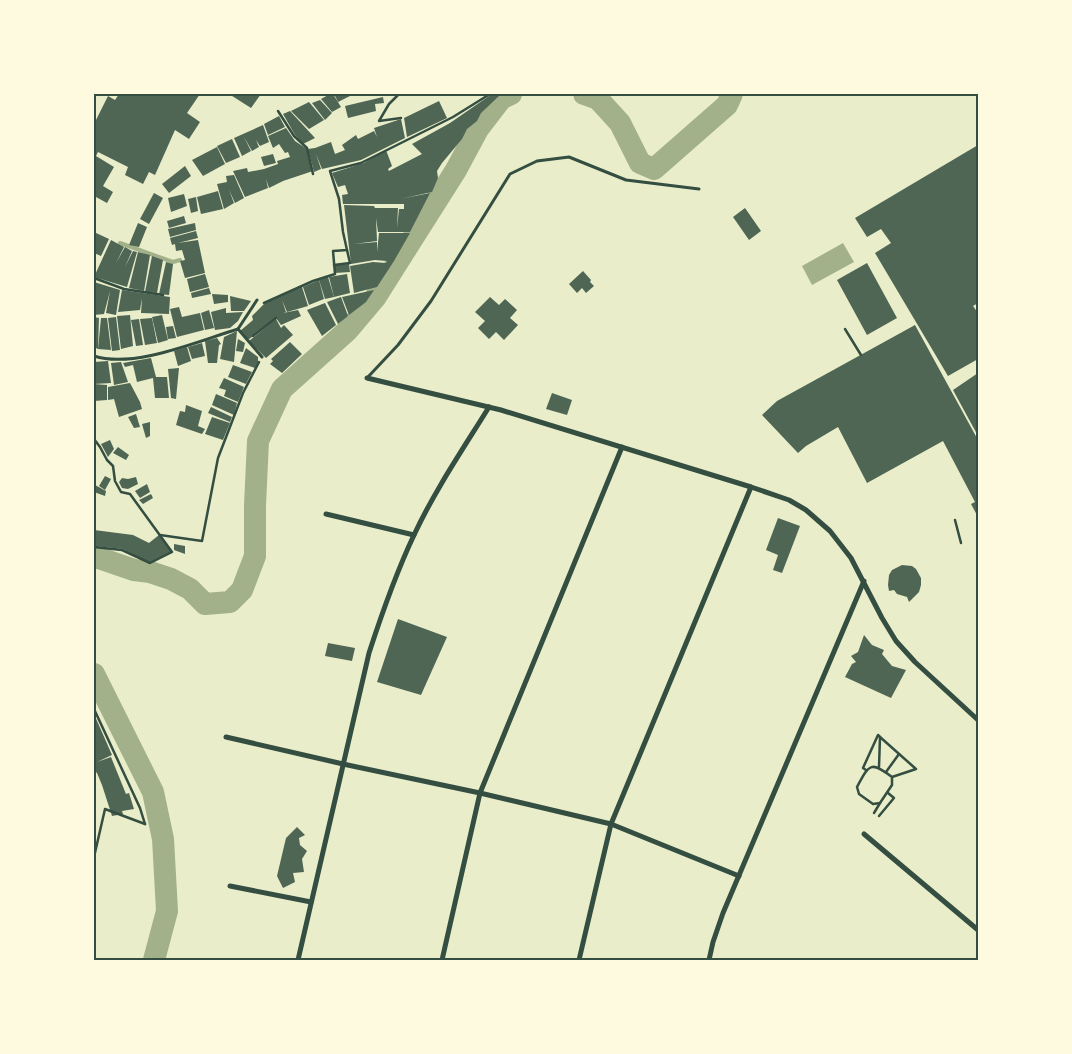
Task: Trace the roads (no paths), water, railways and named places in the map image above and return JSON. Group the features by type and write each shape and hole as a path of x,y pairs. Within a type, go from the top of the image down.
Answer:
{"street":[{"path":"367,378 489,407 789,500 818,519 839,541 852,558 888,630 905,652 978,720"},
{"path":"298,960 370,653 383,612 414,535 435,495 489,407"},
{"path":"442,960 480,793 622,447"},
{"path":"579,960 611,824 750,487"},
{"path":"326,514 414,535"},
{"path":"709,960 713,942 739,876 864,581"},
{"path":"226,737 611,824 739,876"},
{"path":"864,834 978,930"},
{"path":"230,886 311,902"}],"lane":[{"path":"367,378 398,345 431,301 510,174 538,161 569,157 626,180 699,189"},
{"path":"94,356 116,360 158,354 238,329 257,300"},
{"path":"238,329 262,357"}],"waterway":[{"path":"94,558 171,579 190,589 205,604 230,602 242,590 255,556 258,441 282,389 348,330 375,298 456,170 478,129 501,99 511,94"},
{"path":"584,94 598,99 620,123 640,163 654,169 727,105 732,94"},
{"path":"120,243 173,262 180,260"},
{"path":"94,674 153,792 163,839 167,911 154,960"}]}
